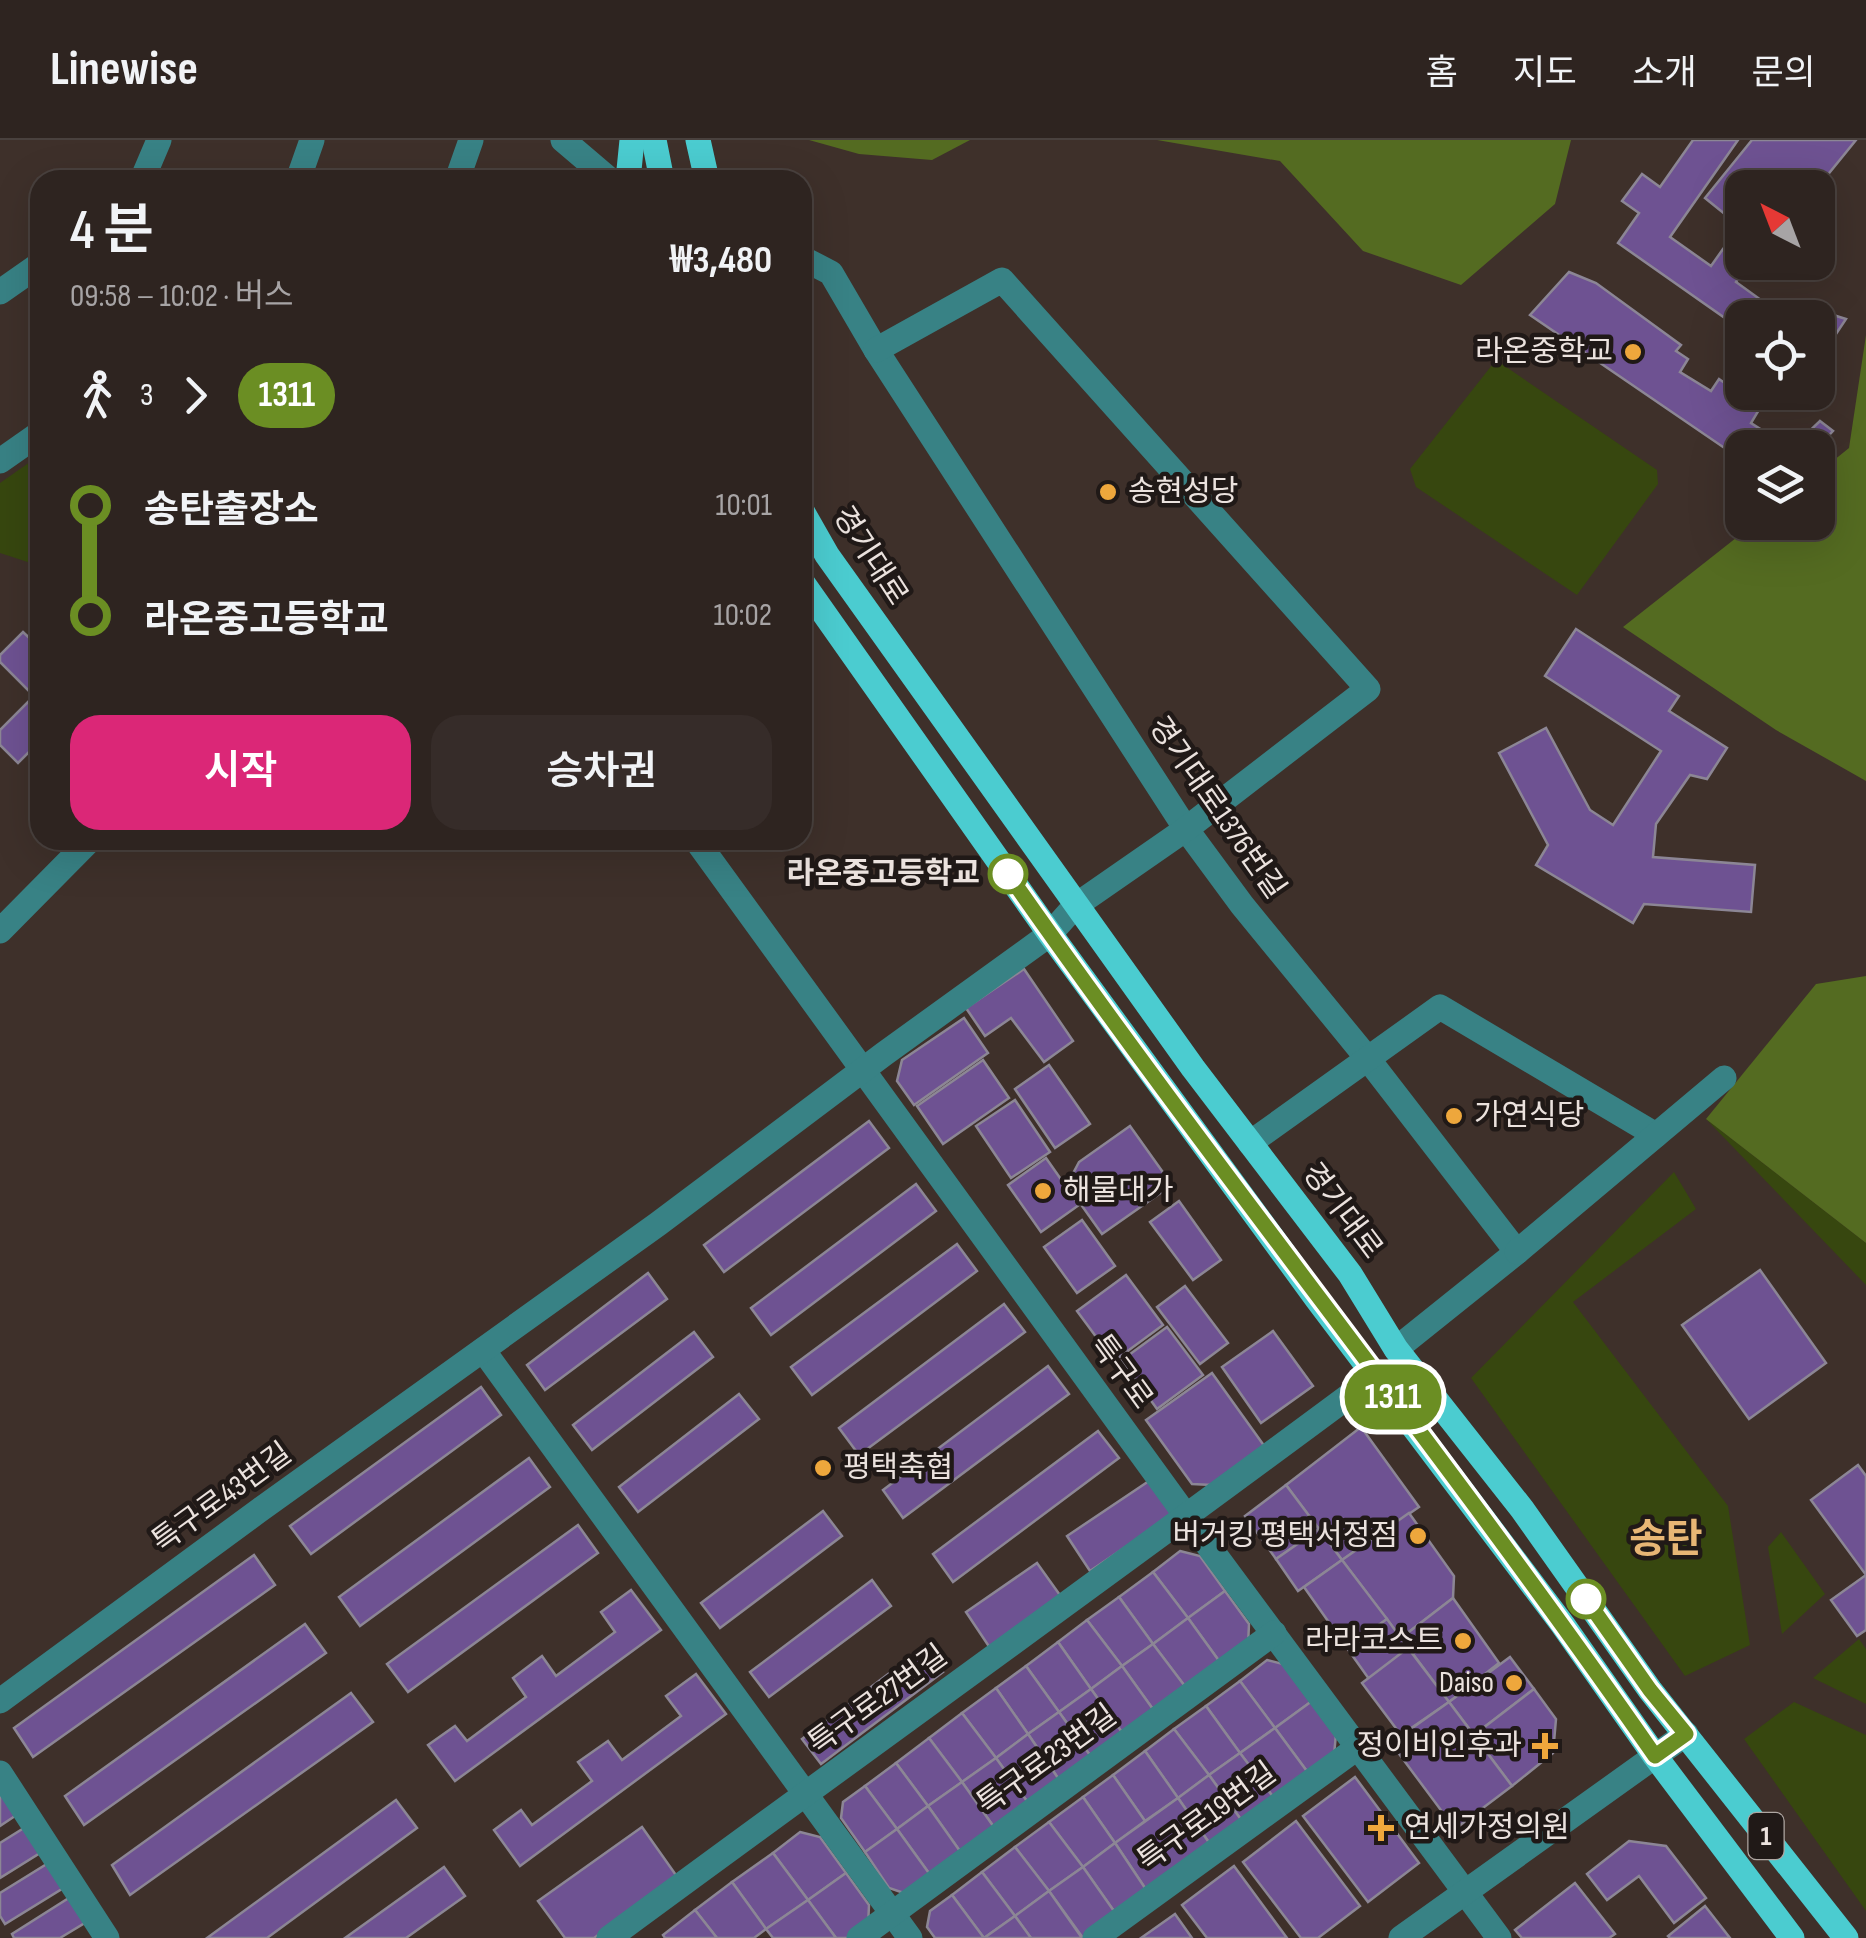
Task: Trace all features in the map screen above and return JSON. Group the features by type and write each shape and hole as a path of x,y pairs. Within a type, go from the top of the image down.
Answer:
{"main road":[{"path":"629,170 632,140"},
{"path":"654,140 660,170"},
{"path":"698,140 705,170"},
{"name":"경기대로","path":"812,529 1075,906 1350,1274 1396,1349 1522,1508 1650,1690 1846,1938"},
{"name":"1","path":"812,596 1050,934 1792,1938"}],"street":[{"path":"146,170 159,140"},
{"path":"302,170 312,140"},
{"path":"460,170 471,140"},
{"path":"564,140 598,170"},
{"name":"경기대로1376번길","path":"812,263 831,272 876,350 1186,829 1517,1252"},
{"path":"0,292 30,271"},
{"name":"특구로43번길","path":"0,1701 1050,934 1075,906 1186,829 1368,689 1002,280 876,350"},
{"path":"0,460 30,439"},
{"path":"0,932 80,850"},
{"name":"특구로","path":"703,850 1187,1517 1499,1938"},
{"path":"1250,1144 1440,1007 1656,1135"},
{"path":"1396,1349 1724,1078"},
{"path":"484,1350 910,1938"},
{"name":"특구로27번길","path":"609,1938 1376,1375"},
{"name":"특구로23번길","path":"859,1938 1274,1633"},
{"path":"1401,1938 1686,1734"},
{"name":"특구로19번길","path":"1094,1938 1357,1748"},
{"path":"0,1773 107,1938"}],"green space":[{"path":"809,140 970,140 932,160 859,154"},
{"path":"1157,140 1571,140 1555,204 1461,285 1363,251 1280,161"},
{"path":"1866,335 1866,781 1776,730 1623,627 1733,540 1835,540 1835,459 1849,448"},
{"path":"1496,360 1657,470 1658,484 1577,595 1416,487 1410,469"},
{"path":"30,462 30,563 0,553 0,483"},
{"path":"1866,976 1866,1243 1706,1119 1816,984"},
{"path":"1706,1119 1866,1243 1866,1285"},
{"path":"1674,1172 1696,1209 1573,1302 1728,1506 1750,1645 1685,1676 1471,1378"},
{"path":"1781,1532 1825,1594 1782,1634 1768,1547"},
{"path":"1859,1639 1866,1649 1866,1704 1813,1678"},
{"path":"1794,1702 1866,1735 1866,1911 1744,1739"}],"building":[{"path":"1693,140 1738,140 1670,237 1711,266 1725,250 1725,280 1737,280 1761,300 1725,300 1725,318 1618,243 1639,213 1622,201 1642,174 1660,187"},
{"path":"1752,140 1856,140 1832,170 1728,170"},
{"path":"1725,173 1725,214 1705,198"},
{"path":"1569,272 1596,283 1681,345 1676,351 1688,359 1680,372 1711,391 1719,379 1725,383 1725,410 1759,410 1751,423 1762,430 1725,430 1725,448 1530,315"},
{"path":"1835,316 1846,319 1835,336"},
{"path":"1820,421 1832,430 1811,430"},
{"path":"1576,629 1679,696 1669,711 1727,748 1707,779 1690,775 1656,824 1653,857 1755,865 1751,912 1644,904 1633,923 1536,865 1548,845 1499,753 1546,728 1590,810 1613,825 1661,751 1545,676"},
{"path":"23,632 30,639 30,692 0,662 0,655"},
{"path":"30,700 30,751 18,763 0,745 0,730"},
{"path":"1024,969 1073,1041 1044,1062 1011,1018 985,1036 966,1008"},
{"path":"964,1018 988,1053 914,1105 897,1081 902,1060"},
{"path":"983,1060 1009,1098 943,1144 917,1106"},
{"path":"1049,1065 1090,1124 1055,1148 1015,1089"},
{"path":"1015,1100 1050,1152 1011,1178 976,1126"},
{"path":"869,1121 889,1148 724,1272 704,1245"},
{"path":"1130,1126 1172,1185 1102,1234 1067,1185 1079,1162"},
{"path":"1046,1158 1079,1205 1041,1232 1008,1185"},
{"path":"916,1184 936,1211 771,1335 751,1308"},
{"path":"1179,1201 1221,1260 1193,1280 1150,1222"},
{"path":"1082,1220 1115,1266 1077,1293 1044,1247"},
{"path":"957,1244 977,1271 812,1395 791,1367"},
{"path":"1760,1270 1826,1363 1749,1419 1682,1325"},
{"path":"648,1273 667,1299 545,1390 527,1365"},
{"path":"1126,1275 1163,1325 1114,1361 1077,1311"},
{"path":"1185,1286 1228,1343 1200,1364 1157,1307"},
{"path":"1004,1304 1025,1332 859,1455 839,1428"},
{"path":"1167,1327 1203,1375 1157,1409 1122,1360"},
{"path":"1273,1331 1313,1386 1261,1423 1222,1367"},
{"path":"694,1332 713,1357 592,1450 573,1425"},
{"path":"1048,1366 1069,1394 903,1518 883,1490"},
{"path":"1212,1373 1265,1447 1212,1485 1192,1484 1146,1420"},
{"path":"481,1387 501,1415 311,1554 290,1526"},
{"path":"739,1394 759,1419 638,1512 619,1487"},
{"path":"1361,1427 1419,1507 1342,1560 1286,1485"},
{"path":"1098,1431 1119,1458 953,1582 933,1554"},
{"path":"529,1458 550,1487 360,1626 339,1597"},
{"path":"1858,1465 1866,1476 1866,1575 1811,1500"},
{"path":"1149,1481 1173,1515 1090,1571 1067,1536"},
{"path":"1286,1485 1319,1529 1276,1559 1245,1516"},
{"path":"823,1511 842,1536 720,1628 701,1603"},
{"path":"1409,1513 1454,1576 1453,1598 1401,1638 1342,1560"},
{"path":"578,1525 598,1553 408,1692 387,1664"},
{"path":"1319,1529 1342,1560 1298,1591 1276,1559"},
{"path":"1180,1551 1200,1556 1225,1591 1188,1618 1153,1572"},
{"path":"254,1555 275,1585 33,1757 14,1728"},
{"path":"1342,1560 1387,1619 1347,1648 1304,1587"},
{"path":"1037,1563 1062,1598 990,1648 966,1612"},
{"path":"1153,1572 1188,1618 1153,1644 1119,1597"},
{"path":"1866,1575 1866,1630 1857,1636 1831,1600"},
{"path":"872,1580 891,1606 769,1697 750,1672"},
{"path":"631,1590 661,1630 455,1781 428,1745 455,1726 467,1741 526,1697 513,1678 542,1656 556,1676 615,1632 601,1612"},
{"path":"1225,1591 1249,1624 1248,1646 1222,1665 1188,1618"},
{"path":"1119,1597 1153,1644 1122,1666 1087,1620"},
{"path":"1453,1598 1499,1663 1449,1702 1401,1638"},
{"path":"1188,1618 1222,1665 1187,1689 1153,1644"},
{"path":"1387,1619 1408,1648 1369,1679 1347,1648"},
{"path":"1087,1620 1122,1666 1091,1689 1058,1642"},
{"path":"305,1624 326,1653 84,1825 65,1796"},
{"path":"1058,1642 1091,1689 1059,1712 1026,1666"},
{"path":"1153,1644 1187,1689 1155,1712 1122,1666"},
{"path":"924,1647 943,1672 821,1764 802,1739"},
{"path":"1408,1648 1449,1702 1401,1735 1362,1683"},
{"path":"1510,1657 1534,1689 1474,1735 1449,1702"},
{"path":"1267,1660 1287,1665 1312,1701 1275,1728 1240,1681"},
{"path":"1026,1666 1059,1712 1028,1734 996,1688"},
{"path":"1122,1666 1155,1712 1124,1735 1091,1689"},
{"path":"696,1674 726,1714 520,1866 494,1830 521,1810 532,1825 592,1781 578,1762 608,1741 622,1760 681,1716 666,1696"},
{"path":"1240,1681 1275,1728 1240,1753 1206,1706"},
{"path":"996,1688 1028,1734 996,1758 962,1713"},
{"path":"1091,1689 1124,1735 1092,1758 1059,1712"},
{"path":"1534,1689 1556,1719 1553,1753 1512,1786 1474,1735"},
{"path":"351,1693 373,1722 130,1895 112,1865"},
{"path":"1312,1701 1336,1734 1334,1755 1309,1774 1275,1728"},
{"path":"1449,1702 1512,1786 1455,1829 1391,1743"},
{"path":"1206,1706 1240,1753 1209,1775 1174,1729"},
{"path":"1059,1712 1092,1758 1060,1781 1028,1734"},
{"path":"962,1713 996,1758 962,1782 929,1738"},
{"path":"1275,1728 1309,1774 1274,1798 1240,1753"},
{"path":"1174,1729 1209,1775 1178,1798 1145,1751"},
{"path":"1028,1734 1060,1781 1029,1804 996,1758"},
{"path":"929,1738 962,1782 928,1806 896,1763"},
{"path":"1145,1751 1178,1798 1145,1821 1113,1775"},
{"path":"1240,1753 1274,1798 1242,1821 1209,1775"},
{"path":"996,1758 1029,1804 996,1830 962,1782"},
{"path":"896,1763 928,1806 897,1829 865,1786"},
{"path":"1113,1775 1145,1821 1115,1843 1083,1797"},
{"path":"1209,1775 1242,1821 1210,1844 1178,1798"},
{"path":"1355,1777 1419,1863 1368,1902 1303,1816"},
{"path":"962,1782 996,1830 962,1854 928,1806"},
{"path":"865,1786 897,1829 865,1852 841,1818 843,1802"},
{"path":"0,1791 18,1814 0,1826"},
{"path":"1083,1797 1115,1843 1083,1867 1049,1822"},
{"path":"1178,1798 1210,1844 1147,1891 1115,1843"},
{"path":"396,1800 417,1828 267,1938 207,1938"},
{"path":"928,1806 962,1854 931,1876 897,1829"},
{"path":"1296,1821 1360,1906 1318,1938 1301,1938 1243,1862"},
{"path":"1049,1822 1083,1867 1049,1891 1015,1847"},
{"path":"642,1827 678,1878 594,1938 565,1938 538,1901"},
{"path":"24,1828 40,1853 0,1878 0,1843"},
{"path":"897,1829 931,1876 907,1894 889,1888 865,1852"},
{"path":"800,1832 820,1837 846,1873 808,1900 773,1853"},
{"path":"1629,1841 1666,1846 1706,1898 1674,1923 1639,1876 1607,1900 1587,1874"},
{"path":"1115,1843 1147,1891 1116,1914 1083,1867"},
{"path":"1015,1847 1049,1891 1015,1916 982,1872"},
{"path":"773,1853 808,1900 766,1929 732,1882"},
{"path":"50,1862 65,1887 5,1924 0,1916 0,1893"},
{"path":"1234,1866 1287,1938 1207,1938 1182,1905"},
{"path":"444,1867 465,1896 406,1938 345,1938"},
{"path":"1083,1867 1116,1914 1083,1938 1049,1891"},
{"path":"982,1872 1015,1916 984,1938 952,1895"},
{"path":"846,1873 869,1905 868,1927 853,1938 836,1938 808,1900"},
{"path":"732,1882 766,1929 754,1938 717,1938 695,1910"},
{"path":"1575,1883 1615,1934 1609,1938 1522,1938 1515,1930"},
{"path":"1049,1891 1082,1938 1031,1938 1015,1916"},
{"path":"952,1895 984,1938 935,1938 927,1927 930,1911"},
{"path":"72,1896 88,1921 60,1938 14,1938 12,1934"},
{"path":"808,1900 836,1938 773,1938 766,1929"},
{"path":"1705,1906 1730,1938 1668,1936"},
{"path":"695,1910 717,1938 665,1938 663,1935"},
{"path":"1175,1914 1192,1938 1141,1938"},
{"path":"1015,1916 1031,1938 984,1938"}],"bus line":[{"name":"1311","path":"1008,874 1655,1756 1686,1734 1586,1599"}],"place":[{"name":"라온중학교","path":"1633,352"},
{"name":"송현성당","path":"1108,492"},
{"name":"라온중고등학교","path":"1008,874"},
{"name":"가연식당","path":"1454,1116"},
{"name":"해물대가","path":"1043,1191"},
{"name":"평택축협","path":"823,1468"},
{"name":"버거킹 평택서정점","path":"1418,1536"},
{"name":"라라코스트","path":"1463,1641"},
{"name":"Daiso","path":"1514,1683"},
{"name":"정이비인후과","path":"1545,1746"},
{"name":"연세가정의원","path":"1381,1828"}],"district":[{"name":"송탄","path":"1666,1540"}]}
